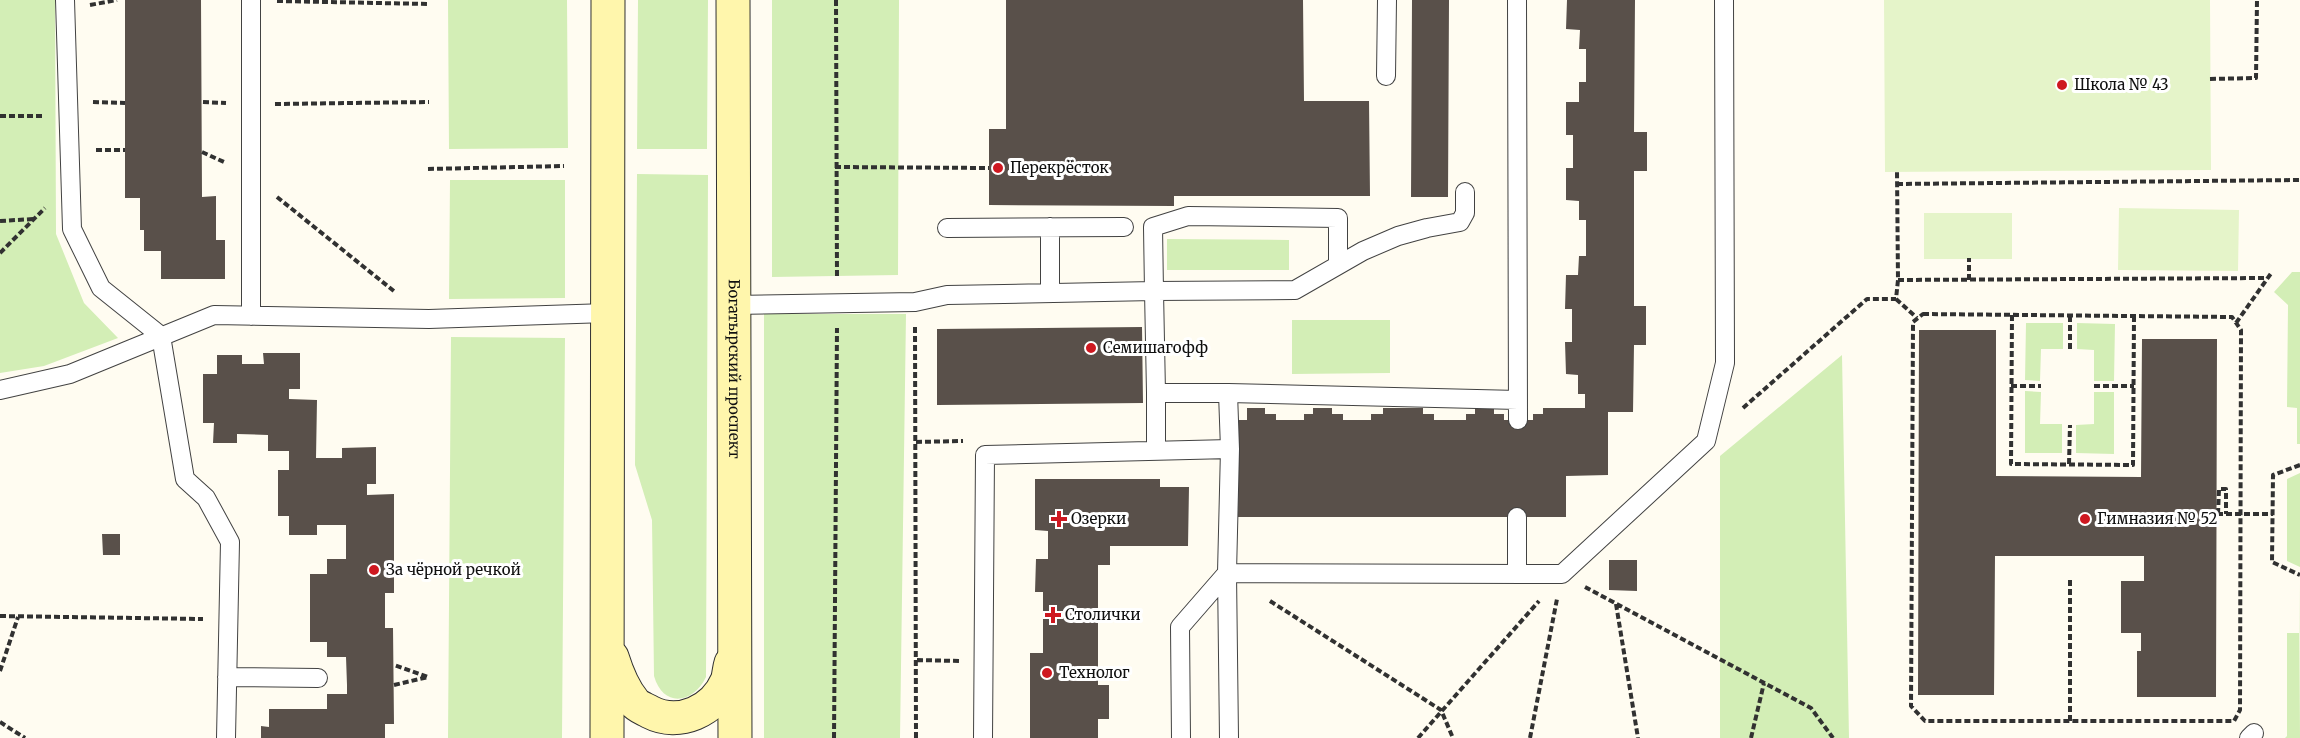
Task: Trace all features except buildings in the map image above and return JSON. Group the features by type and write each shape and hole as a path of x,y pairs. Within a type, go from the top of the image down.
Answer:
{"main road":[{"path":"607,738 608,0"},
{"name":"Богатырский проспект","path":"733,0 732,305 735,738"},
{"path":"607,640 618,679 636,704 658,716 674,718 689,716 705,708 718,696 727,680 736,638"}],"lane":[{"path":"65,0 72,229 101,288 161,336 185,479 206,498 230,542 226,738"},
{"path":"251,0 251,316"},
{"path":"1386,76 1387,0"},
{"path":"1517,0 1518,420"},
{"path":"1181,738 1180,627 1227,573 1562,574 1706,441 1725,363 1724,0"},
{"path":"732,305 915,302 946,295 1295,290 1338,265 1398,236 1460,222 1465,213 1465,192"},
{"path":"1156,450 1153,227 1188,216 1338,218 1338,265"},
{"path":"947,228 1124,227"},
{"path":"1050,228 1050,293"},
{"path":"0,390 70,374 214,315 429,319 607,313"},
{"path":"1156,393 1518,400"},
{"path":"1228,393 1230,449 1227,573 1229,738"},
{"path":"983,738 985,455 1230,449"},
{"path":"1517,517 1517,574"},
{"path":"227,677 318,678"}],"path":[{"path":"251,0 429,4 424,0"},
{"path":"834,738 837,304 836,0"},
{"path":"2210,79 2256,78 2257,0"},
{"path":"251,104 429,102"},
{"path":"0,116 69,117"},
{"path":"429,169 564,166"},
{"path":"835,167 989,168"},
{"path":"1896,299 1898,280 1897,172"},
{"path":"251,175 429,319"},
{"path":"1897,184 2300,180"},
{"path":"0,253 70,182"},
{"path":"0,221 34,219"},
{"path":"1969,258 1969,280"},
{"path":"2236,323 2272,272"},
{"path":"1898,280 2267,279"},
{"path":"1706,441 1868,299 1896,299 1917,318"},
{"path":"915,302 916,738"},
{"path":"2234,721 1925,721 1911,706 1913,322 1917,318 1923,314 2232,317 2241,330 2240,710"},
{"path":"2012,315 2011,464 2133,465 2134,316"},
{"path":"2070,315 2070,349"},
{"path":"2011,386 2040,386"},
{"path":"2094,386 2134,387"},
{"path":"2069,464 2070,424"},
{"path":"916,442 971,441 985,455"},
{"path":"2300,465 2273,476 2272,562 2300,575"},
{"path":"2226,514 2226,489 2219,489 2218,514 2226,514 2240,513 2273,514"},
{"path":"1227,573 1441,710 1452,738"},
{"path":"1562,574 1811,708 1833,738"},
{"path":"1418,738 1562,574"},
{"path":"1530,738 1562,574"},
{"path":"2070,580 2070,721"},
{"path":"1616,603 1638,738"},
{"path":"0,616 229,619"},
{"path":"0,671 18,616"},
{"path":"917,660 984,662"},
{"path":"393,685 428,677 394,666"},
{"path":"1751,738 1764,683"},
{"path":"0,722 25,738"}],"green space":[{"path":"0,0 55,0 56,234 84,303 118,338 44,366 0,373"},
{"path":"448,0 567,0 568,148 449,149"},
{"path":"638,0 708,0 707,149 637,149"},
{"path":"772,0 899,0 898,275 772,277"},
{"name":"Школа № 43","path":"1884,0 2210,0 2211,170 1885,172"},
{"path":"637,174 708,175 706,677 694,693 678,699 664,693 654,676 652,520 635,465"},
{"path":"450,180 565,180 565,298 449,299"},
{"path":"2119,208 2239,210 2238,271 2118,270"},
{"path":"1924,213 2012,213 2012,259 1924,259"},
{"path":"1167,239 1289,240 1289,270 1167,270"},
{"path":"2292,272 2300,272 2300,444 2297,444 2297,408 2287,407 2288,305 2274,292"},
{"path":"764,314 906,314 900,738 764,738"},
{"path":"1292,320 1390,320 1390,373 1292,374"},
{"path":"2026,323 2063,323 2063,349 2041,349 2040,381 2025,380"},
{"path":"2077,323 2115,324 2114,381 2094,381 2094,350 2077,349"},
{"path":"451,337 565,338 562,738 448,738"},
{"path":"1842,355 1849,738 1720,738 1720,456"},
{"path":"2025,391 2041,392 2040,424 2062,424 2062,453 2025,453"},
{"path":"2094,392 2114,392 2114,454 2076,453 2076,425 2094,424"},
{"path":"2300,473 2300,567 2287,561 2287,479"},
{"path":"2299,582 2300,738 2285,738 2287,736 2287,633 2299,633"}],"place":[{"name":"Школа № 43","path":"2062,85"},
{"name":"Перекрёсток","path":"998,168"},
{"name":"Семишагофф","path":"1091,348"},
{"name":"Озерки","path":"1059,519"},
{"name":"Гимназия № 52","path":"2085,519"},
{"name":"За чёрной речкой","path":"374,570"},
{"name":"Столички","path":"1053,615"},
{"name":"Технолог","path":"1047,673"}]}
